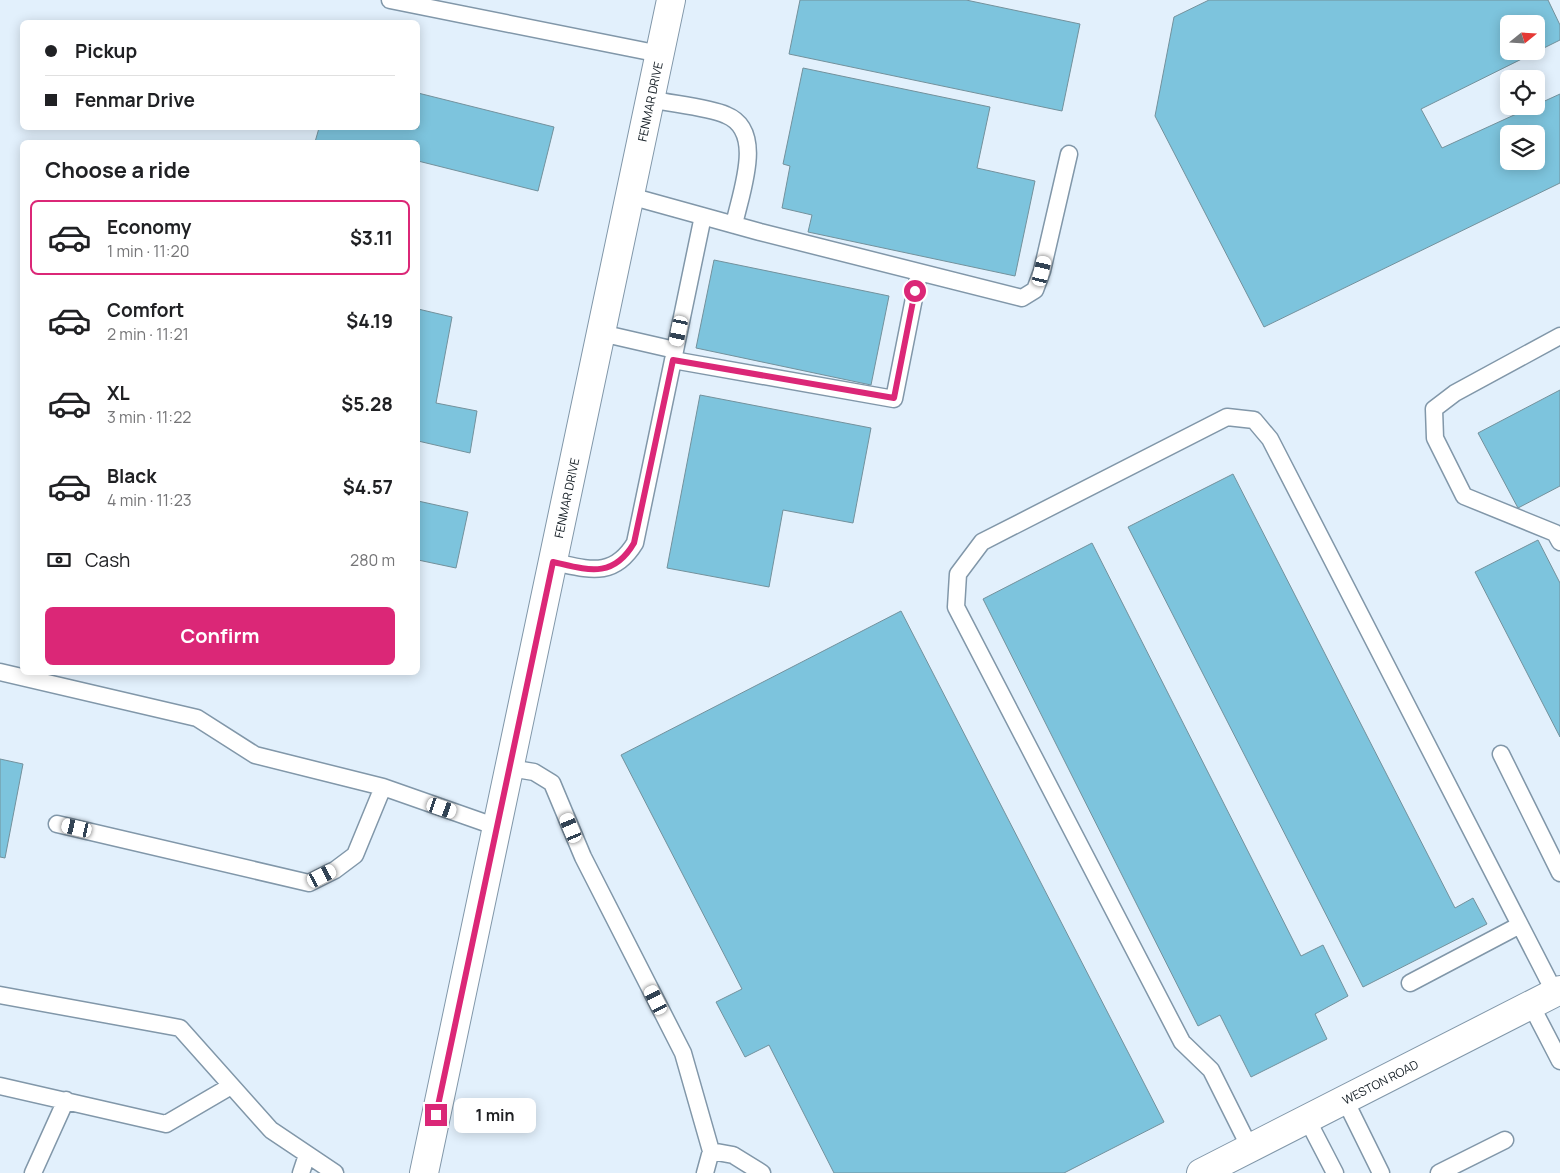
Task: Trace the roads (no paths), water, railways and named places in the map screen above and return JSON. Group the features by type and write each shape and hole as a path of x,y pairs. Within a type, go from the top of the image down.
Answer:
{"street":[{"name":"FENMAR DRIVE","path":"424,1173 671,0"},
{"name":"WESTON ROAD","path":"1201,1173 1549,996"}],"lane":[{"path":"390,0 660,54"},
{"path":"650,99 726,115 741,127 746,137 749,153 734,225"},
{"path":"630,196 734,225 1022,298 1035,290 1042,271 1069,154"},
{"path":"553,562 588,570 606,568 625,559 634,543 704,216"},
{"path":"601,333 674,355 894,398 919,273"},
{"path":"1558,535 1464,496 1435,438 1434,409 1455,393 1560,336"},
{"path":"1250,1148 1211,1070 1182,1042 956,607 958,574 982,542 1227,417 1254,420 1270,439 1520,925 1549,996 1560,1061"},
{"path":"0,672 197,718 255,755 383,787 497,827"},
{"path":"1501,754 1560,873"},
{"path":"510,768 534,772 552,783 583,857 683,1053 712,1151 705,1173"},
{"path":"57,824 310,883 335,870 355,855 383,787"},
{"path":"1410,983 1520,925"},
{"path":"0,995 180,1028 270,1130 335,1173"},
{"path":"0,1086 166,1124 231,1086"},
{"path":"33,1173 66,1100"},
{"path":"1345,1100 1381,1173"},
{"path":"1307,1118 1335,1173"},
{"path":"1439,1173 1505,1140"},
{"path":"712,1151 733,1155 762,1173"},
{"path":"302,1173 307,1155"}]}
